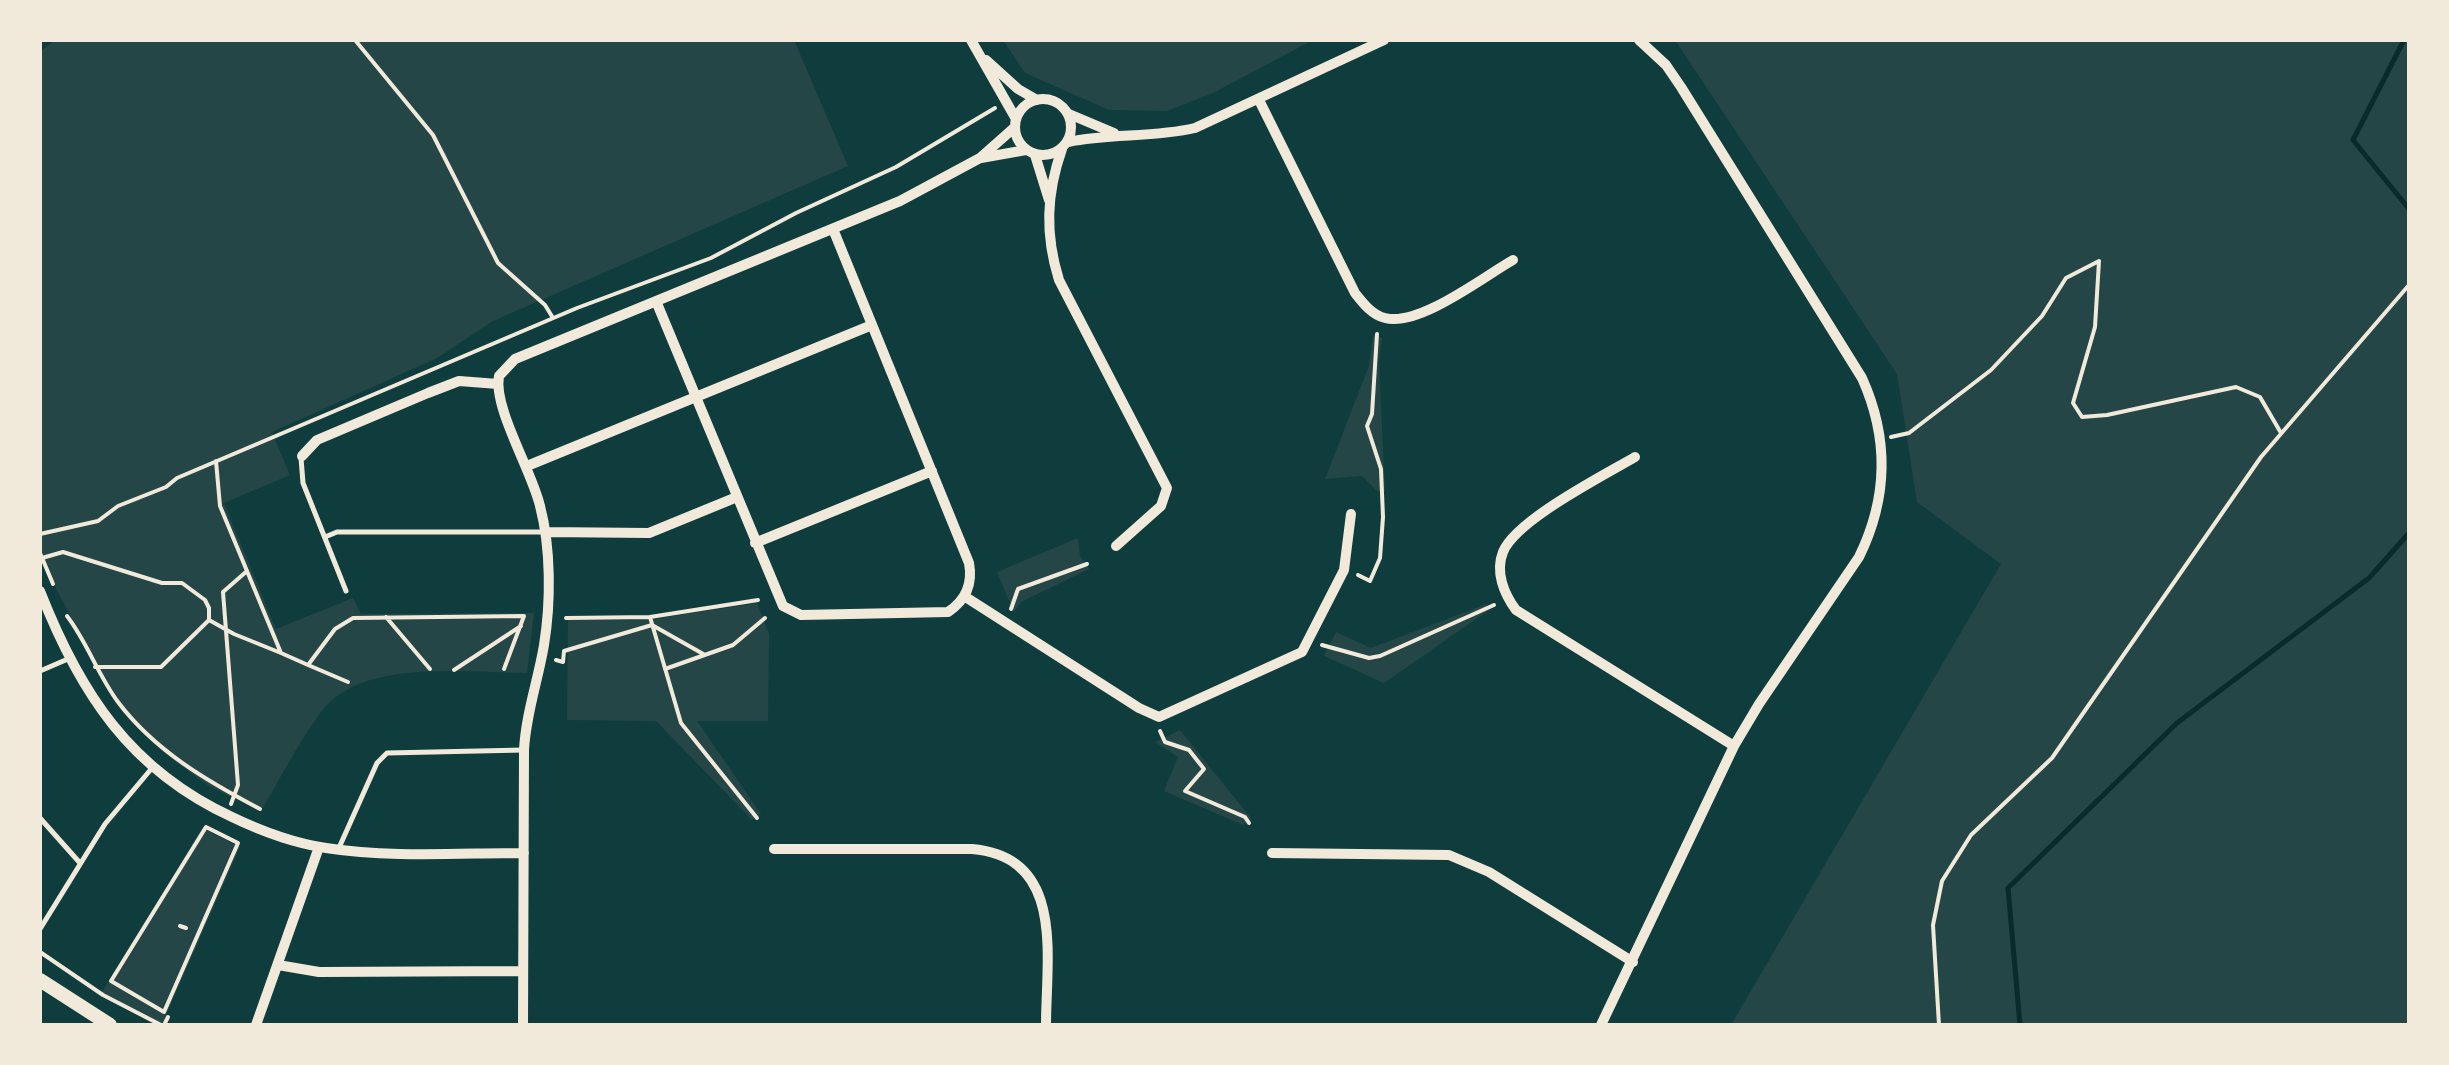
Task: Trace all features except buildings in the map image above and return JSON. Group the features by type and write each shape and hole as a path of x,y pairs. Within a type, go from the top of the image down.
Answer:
{"street":[{"path":"971,40 1016,123 1020,143 1044,156 1065,146 1195,128 1384,40"},
{"path":"1601,1025 1734,746 1865,545 1882,478 1882,440 1871,399 1843,348 1681,87 1639,40"},
{"path":"981,56 1018,89 1037,100 1056,102 1069,114 1124,136"},
{"path":"523,1025 524,750 526,717 546,620 545,532 536,490 499,398 499,376 515,358 900,201 980,158 1016,123 1025,105 1037,100"},
{"path":"1258,100 1355,293 1378,316 1401,319 1425,312 1513,260"},
{"path":"1049,201 1072,133 1069,114"},
{"path":"980,158 1031,152"},
{"path":"1031,152 1049,201 1051,253 1059,280 1167,488 1161,506 1116,546"},
{"path":"656,301 776,594 791,612 939,614 955,607 964,596 970,584 969,563 833,229"},
{"path":"527,466 872,325"},
{"path":"302,456 317,440 428,392 460,382 498,384"},
{"path":"1635,457 1523,526 1512,538 1500,566 1508,598 1516,610 1531,620 1734,746"},
{"path":"755,543 932,472"},
{"path":"545,532 649,533 737,497"},
{"path":"964,596 1139,708 1160,717 1292,658 1309,644 1344,570 1351,514"},
{"path":"40,591 68,659 98,707 152,768 193,798 260,830 319,847 524,853"},
{"path":"256,1025 319,847"},
{"path":"774,849 988,850 1018,865 1037,888 1046,914 1046,1025"},
{"path":"1272,853 1429,852 1459,858 1514,886 1633,962"},
{"path":"278,965 319,972 523,970"},
{"path":"40,980 110,1025"}],"lane":[{"path":"302,456 302,484 346,592"},
{"path":"325,536 336,532 545,532"},
{"path":"40,671 68,659"},
{"path":"338,850 377,763 387,753 524,750"},
{"path":"40,929 105,824 152,768"},
{"path":"40,818 80,863"}],"path":[{"path":"355,40 432,135 498,262 545,305 553,318"},
{"path":"40,534 98,521 118,506 216,461 553,318 712,258 796,213 896,168 1004,102"},
{"path":"1882,440 1909,432 1991,370 2042,316 2066,278 2098,261 2095,327 2073,402 2082,417 2236,386 2260,398 2281,433"},
{"path":"1939,1025 1933,925 1942,881 1971,835 2052,758 2261,457 2409,285"},
{"path":"1344,570 1370,580 1380,558 1381,469 1366,426 1372,414 1378,334"},
{"path":"216,461 220,506 281,653"},
{"path":"56,590 41,556 62,552 162,583 182,583 206,600 209,620"},
{"path":"1004,621 1018,589 1087,564"},
{"path":"227,815 238,785 223,592 247,571"},
{"path":"1309,644 1327,645 1370,658 1380,656 1508,598"},
{"path":"566,618 650,617 758,600"},
{"path":"66,614 94,667 121,706 164,750 260,809"},
{"path":"308,665 342,622 353,618 524,616 504,669"},
{"path":"386,617 430,669"},
{"path":"650,617 679,717 688,735 757,818"},
{"path":"666,669 732,646 765,618"},
{"path":"209,620 226,631 348,682"},
{"path":"94,667 161,667 209,620"},
{"path":"541,657 562,662 564,651 652,625 705,655"},
{"path":"454,670 522,626"},
{"path":"1160,717 1160,737 1190,750 1204,769 1185,791 1245,817 1249,823"},
{"path":"103,995 206,827 238,843 164,1012 112,981"},
{"path":"40,952 103,995 165,1022"}],"shaded area":[{"path":"55,40 794,40 848,166 493,321 437,358 272,432 290,475 224,503 276,629 353,598 361,614 534,613 527,673 416,672 361,683 339,695 321,712 261,811 209,786 164,753 119,708 40,558 40,52"},
{"path":"1003,40 1313,40 1213,93 1167,111 1109,110 1025,73"},
{"path":"1675,40 2409,40 2409,1025 1731,1025 2001,564 1917,502 1897,374"},
{"path":"1373,335 1382,338 1379,361 1385,492 1377,491 1362,476 1325,479 1369,366"},
{"path":"1078,538 1080,556 1089,569 1021,602 1014,612 997,572"},
{"path":"757,603 769,634 768,721 697,721 761,814 752,820 656,721 567,720 568,620 647,620"},
{"path":"1486,604 1489,610 1384,683 1324,656 1336,632 1371,648"},
{"path":"1180,730 1251,818 1243,825 1164,791 1178,757 1155,742"},
{"path":"202,828 240,847 162,1024 102,992"}],"waterway":[{"path":"2404,40 2353,140 2409,209"},
{"path":"2020,1025 2008,888 2177,723 2369,578 2409,533"}]}
